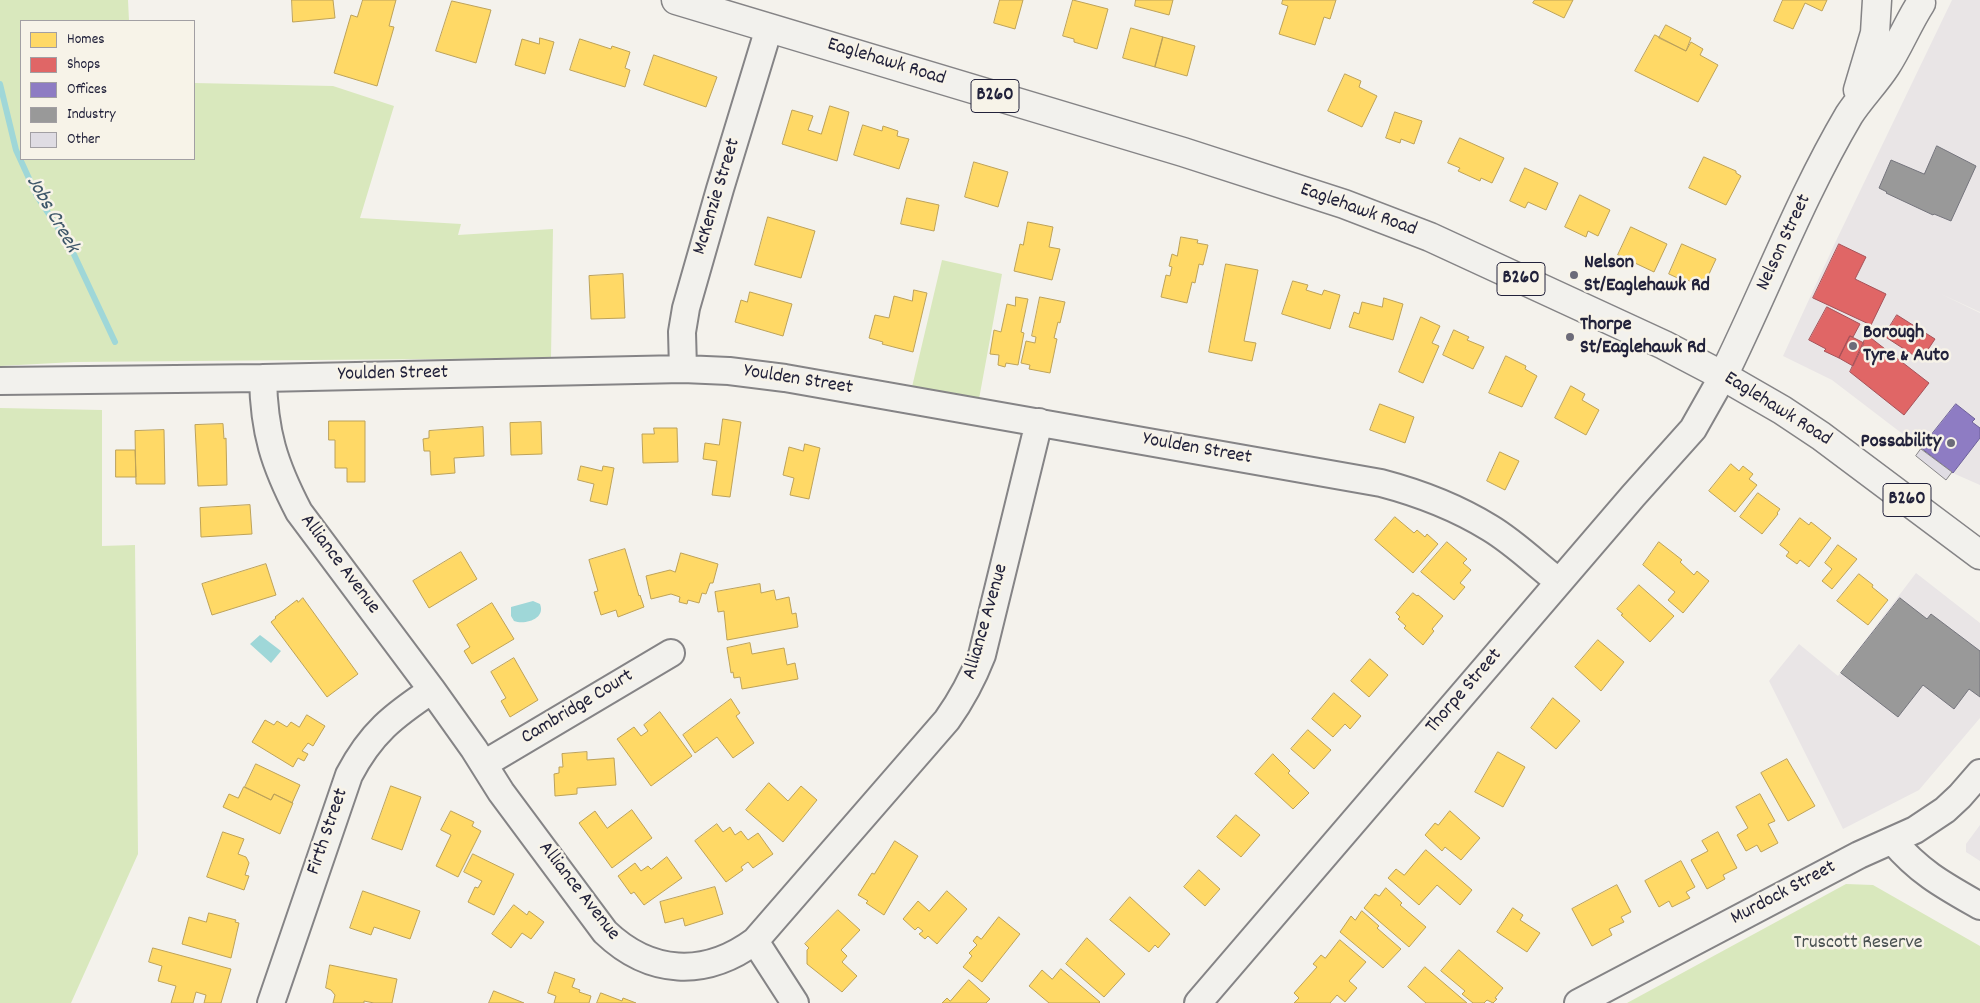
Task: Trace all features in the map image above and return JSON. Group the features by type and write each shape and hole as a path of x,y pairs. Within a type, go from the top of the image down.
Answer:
{"main road":[{"name":"Eaglehawk Road","path":"676,0 1174,149 1361,210 1457,248 1664,345 1724,376 1782,410 1821,436 1980,555"},
{"name":"Nelson Street","path":"1851,113 1871,53 1875,33 1877,0"},
{"path":"1882,0 1898,7 1910,7 1923,2"},
{"name":"Nelson Street","path":"1724,376 1814,182 1851,113 1886,66 1910,20 1923,2"}],"street":[{"name":"McKenzie Street","path":"683,369 682,332 686,308 769,28"},
{"name":"Youlden Street","path":"0,381 263,378 683,369 729,371 785,378 1356,478 1404,489 1449,506 1484,524 1506,539 1559,582"},
{"name":"Thorpe Street","path":"1198,1003 1559,582 1693,429 1724,376"},
{"name":"Alliance Avenue","path":"263,378 265,418 273,456 299,512 432,690 484,764 501,792 605,932 627,951 653,963 667,966 712,963 740,952 755,941 947,720 968,688 982,655 1039,422"},
{"name":"Cambridge Court","path":"484,764 671,652"},
{"name":"Firth Street","path":"271,1003 349,775 360,754 378,730 432,690"},
{"name":"Murdock Street","path":"1578,1003 1859,855 1915,830 1945,810 1980,773"},
{"path":"1893,841 1920,870 1935,881 1980,906"},
{"path":"755,941 795,1003"}],"shaded area":[{"path":"1952,0 1980,0 1980,312 1941,294 1980,313 1980,485 1955,474 1832,380 1783,356"},
{"path":"1916,573 1980,623 1980,718 1919,790 1843,829 1769,681 1799,644 1838,676"},
{"path":"1980,825 1980,861 1966,852 1966,844"}],"green space":[{"path":"0,0 128,0 129,20 20,20 20,160 195,160 195,83 333,86 394,106 360,218 461,224 458,235 553,229 551,358 74,362 0,366"},
{"path":"942,260 1002,274 979,399 912,387"},
{"path":"0,408 102,410 102,546 135,545 138,854 71,1003 0,1003"},
{"name":"Truscott Reserve","path":"1846,884 1873,885 1980,946 1980,1003 1627,1003"}],"water":[{"path":"533,601 540,604 540,614 533,620 524,622 514,621 511,616 511,607"},
{"path":"260,635 281,651 271,663 250,644"}],"building: Homes":[{"path":"292,0 333,0 335,18 293,22"},
{"path":"363,0 396,0 389,26 394,27 377,86 334,73 351,15 357,17"},
{"path":"1000,0 1023,0 1015,29 994,23"},
{"path":"1073,0 1108,9 1097,49 1074,42 1074,39 1063,36"},
{"path":"1136,0 1173,0 1169,15 1135,6"},
{"path":"1283,0 1336,0 1330,19 1324,17 1315,45 1279,34 1288,6 1282,4"},
{"path":"1535,0 1573,0 1564,18 1533,3"},
{"path":"1783,0 1827,0 1822,11 1805,3 1793,29 1774,21"},
{"path":"452,1 491,10 476,63 436,51"},
{"path":"1666,25 1691,38 1686,51 1659,38"},
{"path":"1131,28 1163,37 1155,67 1123,58"},
{"path":"1655,35 1686,51 1691,42 1703,49 1700,55 1718,65 1698,102 1635,71"},
{"path":"1163,37 1195,46 1187,76 1155,67"},
{"path":"540,38 554,42 545,74 515,65 522,39 539,44"},
{"path":"580,39 611,49 612,46 630,52 625,68 630,70 625,87 570,70"},
{"path":"654,55 717,77 706,107 644,85"},
{"path":"1345,74 1361,81 1359,87 1377,96 1362,127 1328,111"},
{"path":"830,106 849,112 837,161 782,144 792,110 813,116 808,130 821,134"},
{"path":"1395,112 1422,121 1414,144 1401,139 1400,143 1386,138"},
{"path":"863,125 882,131 883,126 898,131 897,136 909,139 899,169 854,155"},
{"path":"1460,138 1504,158 1492,183 1481,178 1480,181 1458,171 1460,168 1448,163"},
{"path":"1704,157 1736,171 1741,176 1726,205 1689,188"},
{"path":"974,162 1008,172 998,207 965,197"},
{"path":"1525,168 1558,183 1546,210 1528,202 1525,208 1510,201"},
{"path":"1580,195 1610,210 1598,236 1588,231 1586,237 1565,227"},
{"path":"907,198 939,205 934,231 901,224"},
{"path":"768,217 815,231 801,278 755,265"},
{"path":"1028,222 1053,227 1049,247 1060,249 1052,280 1014,271 1020,244 1023,245"},
{"path":"1631,227 1667,244 1654,272 1618,255"},
{"path":"1181,237 1198,240 1197,243 1208,245 1203,265 1199,264 1195,283 1192,282 1187,303 1161,297 1166,275 1170,276 1172,267 1169,266 1172,254 1177,256"},
{"path":"1682,244 1716,259 1703,287 1669,274"},
{"path":"1226,264 1258,270 1244,341 1256,343 1252,361 1209,352"},
{"path":"623,274 625,318 591,319 589,276"},
{"path":"1293,281 1308,285 1306,290 1322,295 1324,290 1340,295 1330,329 1282,314"},
{"path":"914,290 927,293 913,352 882,344 883,342 869,338 875,315 889,318 894,296 912,301"},
{"path":"750,292 792,304 783,336 735,322 741,300 747,302"},
{"path":"1016,297 1028,299 1021,332 1024,333 1018,365 1006,363 1005,367 998,365 999,355 990,354 994,330 1001,332 1007,304 1015,306"},
{"path":"1040,297 1065,302 1054,338 1057,339 1050,373 1029,369 1030,365 1021,363 1026,341 1035,343 1036,337 1032,336"},
{"path":"1384,298 1403,304 1393,340 1349,327 1354,312 1359,314 1362,302 1382,307"},
{"path":"1421,317 1440,326 1432,343 1439,346 1423,383 1399,372"},
{"path":"1454,330 1469,337 1467,340 1484,347 1473,369 1443,355"},
{"path":"1506,356 1526,366 1525,369 1537,376 1522,407 1489,393"},
{"path":"1571,386 1585,394 1582,400 1599,410 1586,435 1555,418"},
{"path":"1380,404 1414,417 1405,443 1370,430"},
{"path":"723,419 741,422 730,497 712,495 717,461 703,459 705,443 719,445"},
{"path":"329,421 365,421 365,482 347,482 347,468 335,468 335,440 329,440"},
{"path":"541,422 542,454 511,455 510,423"},
{"path":"223,424 224,439 226,438 227,485 198,486 195,425"},
{"path":"483,427 484,456 454,458 455,473 431,475 430,451 424,451 423,439 429,438 429,431"},
{"path":"654,428 677,428 678,462 643,463 642,434 654,434"},
{"path":"164,430 165,484 136,484 135,431"},
{"path":"805,444 820,448 809,499 790,495 794,478 783,475 789,447 803,451"},
{"path":"116,450 135,450 136,477 116,477"},
{"path":"1500,452 1519,461 1505,490 1487,481"},
{"path":"1731,464 1739,471 1743,466 1753,474 1749,479 1757,485 1735,512 1709,491"},
{"path":"581,466 602,471 603,466 614,468 607,505 590,501 594,484 578,480"},
{"path":"1758,493 1780,509 1762,534 1740,517"},
{"path":"250,505 252,534 201,537 200,508"},
{"path":"1395,517 1414,533 1417,530 1425,537 1427,534 1438,544 1413,573 1375,540"},
{"path":"1800,518 1809,525 1811,522 1831,538 1809,567 1800,560 1797,564 1786,556 1789,552 1780,545"},
{"path":"1447,542 1467,559 1463,563 1471,570 1460,583 1465,587 1454,600 1421,572"},
{"path":"1659,542 1682,560 1680,562 1694,575 1697,571 1709,581 1683,613 1668,600 1675,592 1643,565"},
{"path":"1838,545 1857,559 1832,589 1822,581 1832,569 1825,563"},
{"path":"625,549 644,607 618,617 616,610 601,615 594,592 598,591 589,560"},
{"path":"461,552 477,579 429,608 413,581"},
{"path":"681,553 718,564 713,583 710,583 706,594 702,593 699,603 688,600 687,604 679,602 680,597 671,594 651,599 646,576 670,570 675,572"},
{"path":"266,564 276,595 212,615 202,584"},
{"path":"1859,574 1888,600 1868,625 1837,601"},
{"path":"760,584 761,593 774,590 776,600 789,597 792,614 796,613 798,627 727,640 724,611 718,612 715,592"},
{"path":"1639,585 1674,616 1650,642 1617,609"},
{"path":"1413,593 1443,616 1432,629 1434,631 1423,645 1404,628 1406,626 1398,619 1400,617 1396,613"},
{"path":"303,598 358,674 327,697 271,622 297,600 298,602"},
{"path":"492,603 514,639 472,664 464,651 470,647 457,625"},
{"path":"1598,640 1624,662 1601,691 1575,667"},
{"path":"750,643 752,654 784,648 787,665 795,663 798,679 742,689 740,677 734,678 733,672 731,673 727,648"},
{"path":"514,658 538,700 510,717 501,701 506,698 491,672"},
{"path":"1370,659 1388,675 1369,697 1351,681"},
{"path":"1334,693 1361,716 1350,729 1345,724 1333,737 1312,719"},
{"path":"1553,698 1580,721 1556,749 1531,728"},
{"path":"731,699 740,713 736,716 754,743 733,758 717,737 695,753 683,735"},
{"path":"660,712 692,756 651,786 617,739 634,727 641,736 648,731 644,725"},
{"path":"307,715 325,726 313,746 308,743 302,751 308,754 304,761 298,758 293,767 252,742 265,720 274,725 277,721 287,727 291,722 299,727"},
{"path":"1308,730 1331,750 1314,769 1291,749"},
{"path":"587,752 587,760 614,758 616,785 577,788 577,794 555,796 554,774 559,773 559,767 563,767 562,754"},
{"path":"1498,752 1525,767 1503,807 1475,792"},
{"path":"1273,754 1290,771 1288,773 1309,793 1293,809 1255,774"},
{"path":"1787,759 1815,806 1788,821 1761,773"},
{"path":"256,764 300,785 292,803 274,794 271,800 245,787"},
{"path":"769,783 788,801 801,786 817,800 783,842 746,810"},
{"path":"391,786 421,797 402,850 372,839"},
{"path":"244,787 271,800 274,794 293,803 280,834 223,807 229,794 238,798"},
{"path":"1760,794 1775,821 1768,824 1778,843 1761,852 1757,845 1746,851 1737,835 1748,828 1736,807"},
{"path":"632,810 652,838 612,868 579,823 595,811 607,828"},
{"path":"451,811 474,822 472,826 481,831 458,877 436,866 451,835 441,830"},
{"path":"1450,811 1480,838 1461,860 1445,847 1442,851 1425,835 1435,823 1438,825"},
{"path":"1236,815 1260,835 1241,857 1217,837"},
{"path":"717,824 723,832 730,827 735,835 741,831 748,840 758,833 773,854 753,868 748,862 741,867 743,870 726,882 695,841"},
{"path":"223,832 244,839 238,854 246,857 249,863 245,875 249,876 244,890 207,877"},
{"path":"1718,832 1737,868 1723,875 1725,879 1707,889 1691,860 1708,851 1702,841"},
{"path":"895,841 918,856 884,915 858,895"},
{"path":"1426,850 1472,890 1460,905 1437,885 1419,905 1388,878 1396,869 1404,875"},
{"path":"473,854 514,874 494,915 468,902 475,887 478,888 482,881 464,872"},
{"path":"667,857 682,878 644,905 634,892 631,894 618,876 635,863 641,871 648,866 651,869"},
{"path":"1681,861 1695,887 1686,892 1690,898 1672,907 1669,901 1659,907 1645,881"},
{"path":"1199,870 1220,889 1205,906 1184,887"},
{"path":"1617,885 1631,912 1621,917 1624,922 1609,929 1612,935 1592,946 1572,909"},
{"path":"715,887 723,914 685,926 683,918 665,923 660,902"},
{"path":"1386,888 1402,903 1400,905 1426,927 1409,947 1364,908 1375,894 1379,896"},
{"path":"363,891 420,911 410,939 374,927 371,935 350,928"},
{"path":"947,891 967,909 937,944 928,936 925,939 919,934 923,931 918,927 915,930 903,919 918,901 929,911"},
{"path":"1130,897 1170,934 1158,948 1155,945 1149,952 1110,920"},
{"path":"514,905 527,915 529,911 544,922 531,939 522,933 511,948 492,934"},
{"path":"1513,908 1523,915 1520,920 1540,933 1527,952 1497,932"},
{"path":"838,910 860,930 841,950 847,956 842,962 857,976 842,992 807,964 807,950 809,948 805,944"},
{"path":"1362,911 1379,926 1377,928 1401,949 1383,968 1340,932 1351,916 1355,920"},
{"path":"209,913 236,920 235,922 239,923 231,958 182,944 189,917 206,922"},
{"path":"999,917 1020,934 982,982 963,967 972,956 969,953 977,945 973,941 977,936 981,939"},
{"path":"1087,938 1125,974 1104,997 1066,964"},
{"path":"1340,940 1366,962 1349,981 1357,988 1345,1002 1337,995 1330,1003 1294,1003 1299,998 1294,993 1317,967 1313,964 1321,955 1325,958"},
{"path":"153,948 231,969 221,1003 204,1003 206,995 196,992 193,1003 171,1003 176,986 158,981 162,966 149,962"},
{"path":"1459,950 1503,988 1493,1003 1487,1000 1484,1003 1473,1003 1462,994 1465,991 1441,971"},
{"path":"330,965 397,979 392,1003 364,1001 364,1003 333,1003 335,995 326,988"},
{"path":"1425,967 1467,1003 1426,1003 1408,987"},
{"path":"1061,969 1100,1002 1049,1003 1029,986 1042,970 1052,979"},
{"path":"555,972 575,979 572,987 580,990 579,992 591,996 589,1003 554,1003 556,996 548,993"},
{"path":"969,980 990,999 986,1003 942,1003 947,998 950,1001"},
{"path":"494,991 524,1003 489,1003"},
{"path":"601,993 622,1001 623,998 636,1003 597,1003"}],"building: Shops":[{"path":"1839,244 1866,257 1855,279 1886,294 1871,325 1813,298"},
{"path":"1827,307 1860,324 1853,337 1850,336 1839,358 1824,351 1826,349 1809,340"},
{"path":"1897,315 1935,339 1921,360 1884,336"},
{"path":"1867,335 1929,383 1904,415 1850,372"},
{"path":"1850,336 1864,343 1853,366 1839,358"}],"building: Offices":[{"name":"Possability","path":"1956,404 1975,419 1972,422 1980,428 1980,438 1953,473 1921,448"}],"building: Industry":[{"path":"1937,146 1976,166 1951,221 1933,215 1879,188 1891,160 1924,174"},
{"path":"1900,598 1927,619 1931,614 1980,651 1980,697 1969,689 1954,709 1923,685 1898,717 1841,673"}],"building: Other":[{"path":"1921,449 1952,472 1946,480 1916,456"}],"waterway":[{"name":"Jobs Creek","path":"0,84 16,150 20,159"},
{"name":"Jobs Creek","path":"21,160 37,196 70,246 115,342"}],"place":[{"name":"Nelson St/Eaglehawk Rd","path":"1574,275"},
{"name":"Thorpe St/Eaglehawk Rd","path":"1570,337"},
{"name":"Borough Tyre & Auto","path":"1853,346"},
{"name":"Possability","path":"1951,443"}]}
